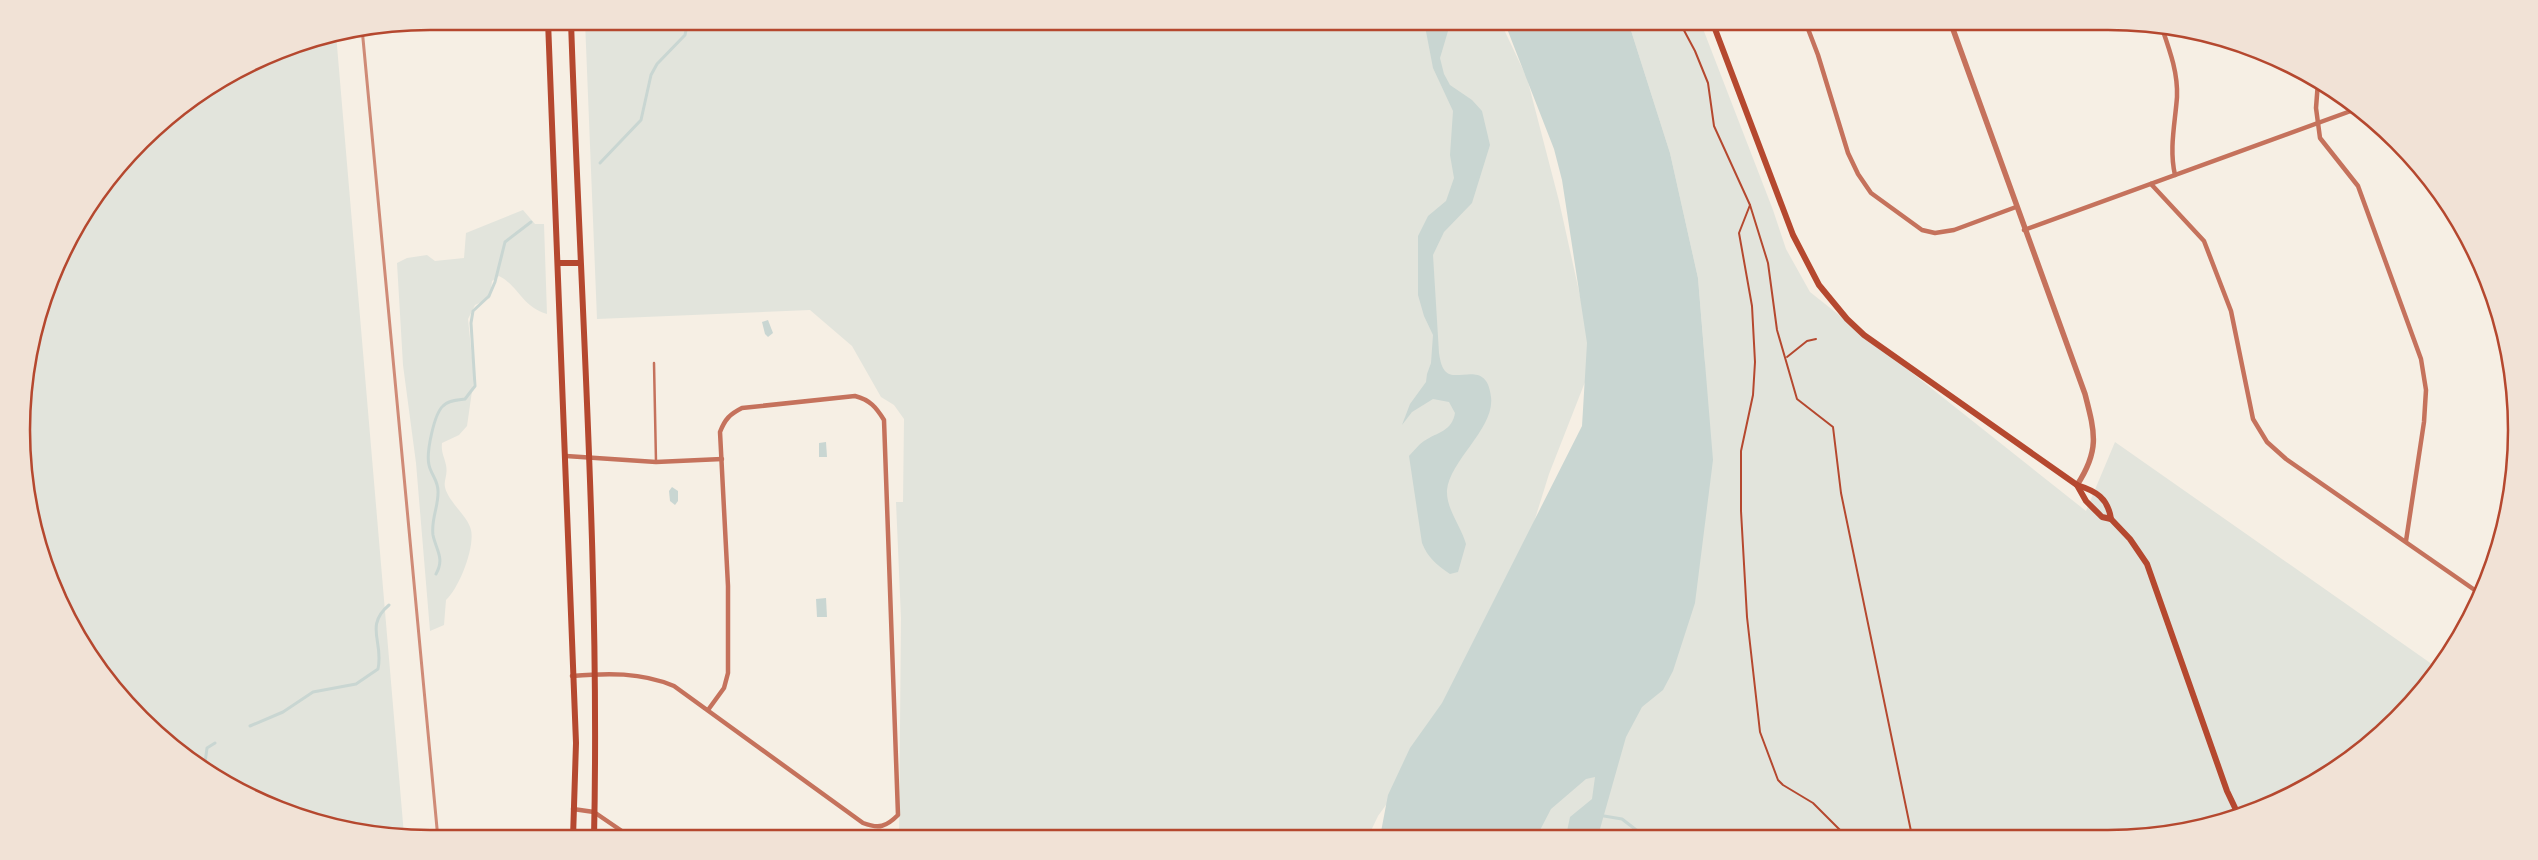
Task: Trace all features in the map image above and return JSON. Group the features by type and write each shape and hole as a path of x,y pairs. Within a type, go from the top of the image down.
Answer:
{"main road":[{"path":"548,30 552,170 558,263 576,743 573,830"},
{"path":"571,30 589,457 595,674 594,830"},
{"path":"1715,30 1793,235 1808,267 1832,301 1864,335 2077,485 2094,490 2110,506 2111,519"},
{"path":"558,263 580,263"},
{"path":"2077,485 2086,501 2102,517 2111,519 2130,539 2147,564 2227,791 2236,809"}],"street":[{"path":"1808,30 1818,55 1848,153 1858,174 1871,193 1922,230 1935,233 1954,230 2016,207"},
{"path":"1953,30 2090,414 2094,452 2089,466 2077,485"},
{"path":"2164,34 2176,70 2177,96 2171,150 2175,175"},
{"path":"2318,90 2320,138 2358,186 2421,360 2426,390 2424,422 2406,541"},
{"path":"2024,230 2350,111"},
{"path":"2151,184 2204,241 2231,311 2253,419 2267,442 2286,460 2475,590"},
{"path":"572,676 595,674 636,675 655,678 674,686 863,823 874,827 884,827 898,815 884,420 876,406 866,399 854,396 742,408 729,414 724,422 720,432 728,586 728,673 724,688 708,710"},
{"path":"566,456 656,462 722,458"},
{"path":"574,809 594,812 620,830"}],"lane":[{"path":"654,363 656,462"}],"path":[{"path":"1683,30 1695,51 1708,84 1714,126 1750,205 1768,263 1777,330 1787,357 1791,380 1798,399 1833,427 1841,493 1911,830"},
{"path":"1750,205 1739,233 1752,306 1755,362 1753,395 1741,451 1741,511 1747,618 1760,732 1778,780 1813,803 1840,830"},
{"path":"1787,357 1807,341 1816,340"}],"shaded area":[{"path":"585,30 1504,30 1527,78 1559,201 1594,359 1549,474 1491,660 1378,816 1371,830 899,830 901,618 896,502 903,502 904,419 894,405 881,397 852,346 810,310 597,319"},
{"path":"1426,30 1448,30 1440,58 1444,74 1450,85 1472,100 1482,111 1490,145 1472,203 1444,232 1433,255 1439,353 1443,367 1450,374 1471,374 1484,378 1491,397 1490,409 1486,420 1456,467 1447,490 1451,511 1466,544 1458,572 1450,574 1433,561 1422,543 1409,456 1422,443 1448,427 1455,413 1449,402 1433,399 1412,412 1402,425 1410,404 1426,382 1431,363 1433,335 1424,316 1418,295 1418,236 1428,216 1446,201 1454,178 1450,155 1453,111 1433,68"},
{"path":"1508,30 1631,30 1670,153 1698,278 1713,460 1695,603 1673,671 1663,690 1642,707 1626,737 1600,830 1567,830 1570,817 1592,799 1595,777 1586,779 1551,809 1540,830 1381,830 1388,795 1410,748 1442,703 1582,426 1587,343 1562,180 1554,149"},
{"path":"1631,30 1703,30 1773,210 1786,249 1810,292 2086,511 2115,442 2432,664 2409,694 2391,713 2372,731 2330,763 2285,789 2261,800 2212,816 2160,827 2108,830 1517,830 1705,362 1698,278 1670,153"},
{"path":"337,42 403,829 352,822 301,809 277,800 253,789 208,763 166,731 129,694 113,674 97,652 71,607 51,559 33,482 30,430 31,404 33,378 44,326 60,277 71,253 97,208 129,166 147,147 166,129 208,97 253,71 277,60 301,51"},
{"path":"523,210 535,224 544,224 547,314 531,306 506,280 499,276 492,281 490,298 475,305 468,319 474,377 467,426 459,435 442,443 442,452 447,470 446,489 470,526 471,547 461,577 446,600 444,625 430,631 416,463 403,365 397,263 407,258 427,255 435,261 464,258 466,233"},
{"path":"768,320 773,333 768,337 765,334 762,322"},
{"path":"826,442 827,457 819,457 819,443"},
{"path":"672,487 678,491 678,501 675,505 670,501 669,491"},
{"path":"826,598 827,617 817,617 816,599"}],"waterway":[{"path":"600,163 641,120 651,75 657,64 685,35 686,30"},
{"path":"436,574 440,559 433,529 438,489 428,459 434,425 440,410 445,404 450,401 465,399 475,386 471,323 473,311 489,296 495,282 505,242 531,222"},
{"path":"250,726 283,712 313,692 356,684 378,669 379,651 376,627 382,613 389,605"},
{"path":"205,761 207,748 215,743"},
{"path":"1604,816 1622,819 1636,830"}],"railway":[{"path":"363,36 437,830"}]}
